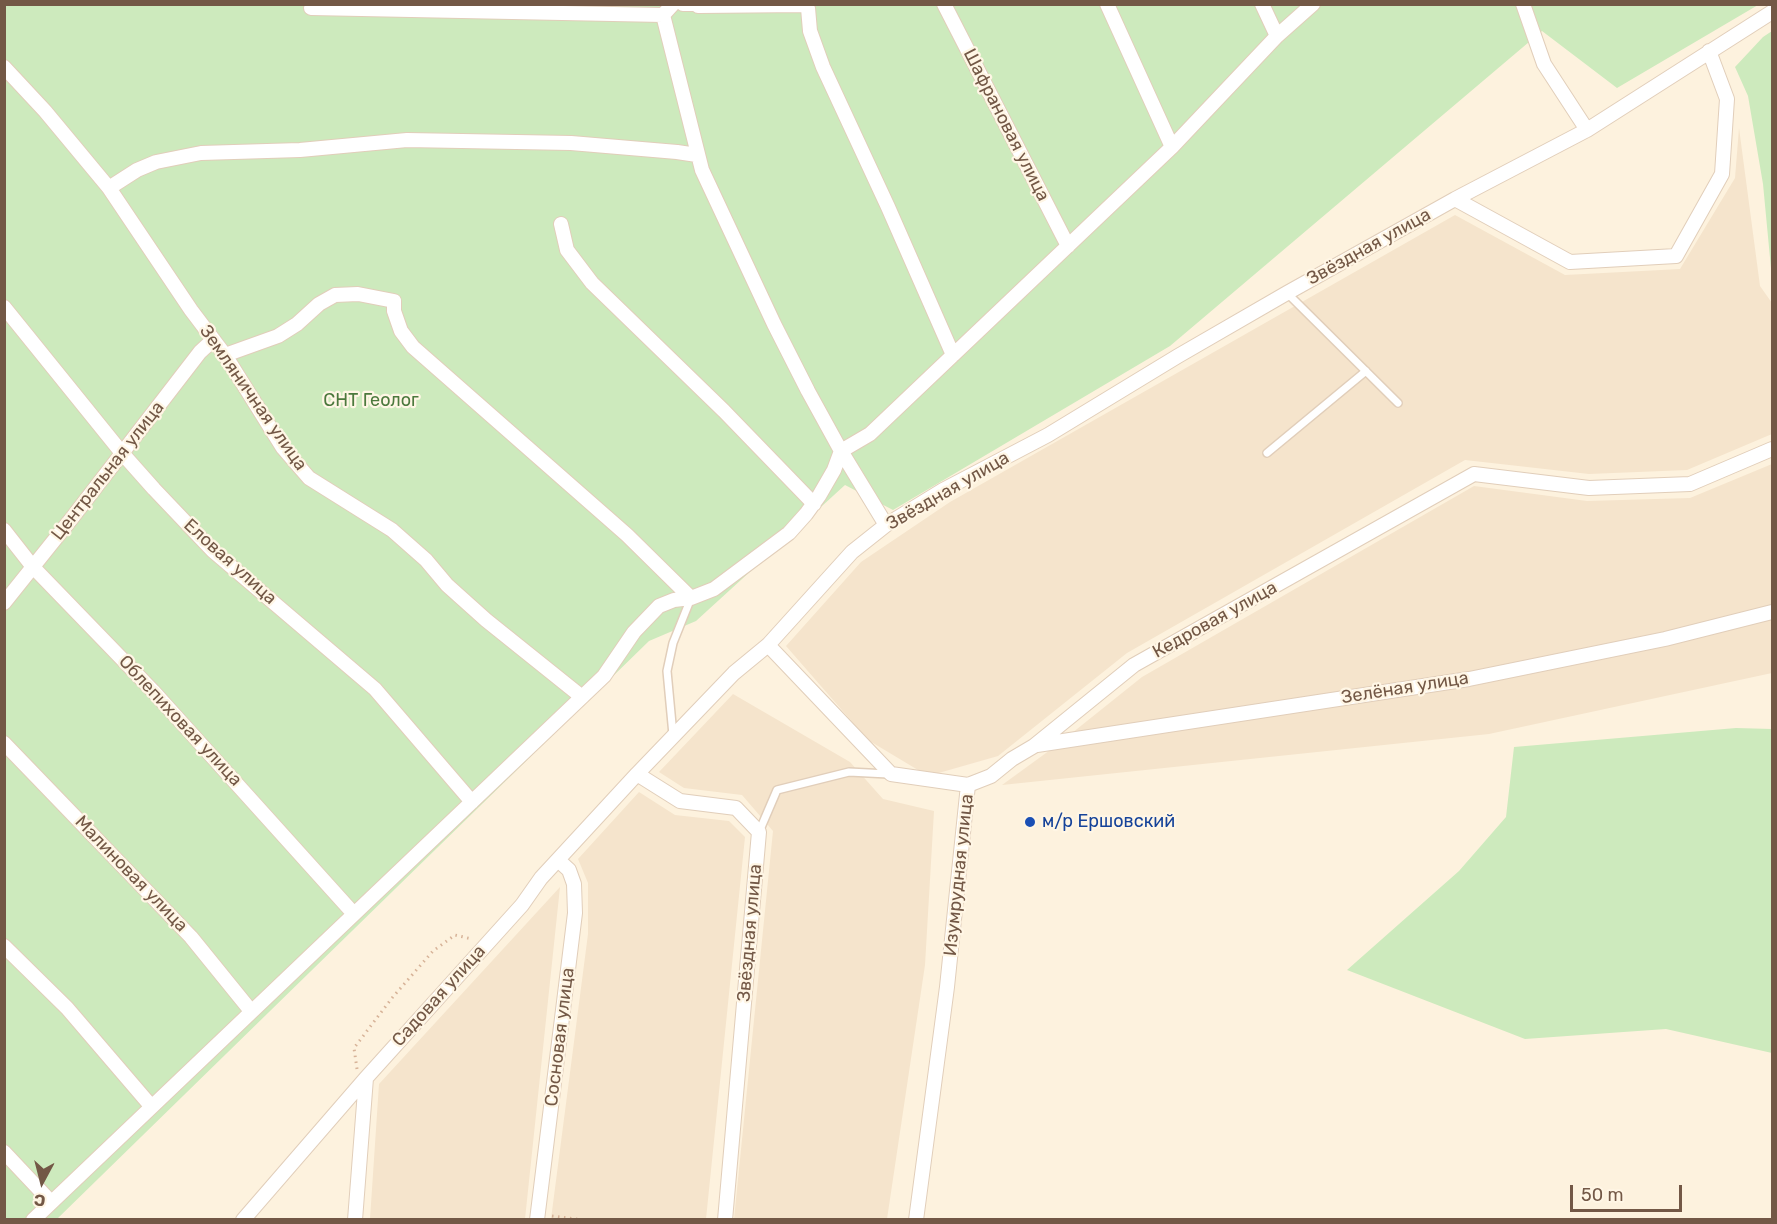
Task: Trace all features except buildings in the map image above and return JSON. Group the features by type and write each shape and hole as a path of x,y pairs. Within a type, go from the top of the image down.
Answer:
{"street":[{"path":"311,9 663,15 673,4"},
{"path":"682,4 803,6 807,8 810,31 823,67 888,207 953,356"},
{"name":"Шафрановая улица","path":"944,4 1068,246"},
{"path":"1107,4 1172,147"},
{"path":"1262,4 1277,36"},
{"path":"33,1220 604,676 634,632 658,606 674,600 691,598 714,589 789,533 814,504 834,470 841,451 870,435 1172,147 1277,36 1313,4"},
{"path":"1523,4 1544,64 1587,130"},
{"name":"Звёздная улица","path":"637,774 734,673 768,645 852,552 886,525 943,490 1048,435 1287,293 1455,199 1587,130 1773,12"},
{"path":"663,15 702,170 808,391 886,525"},
{"path":"1455,199 1570,262 1676,256 1722,174 1727,99 1709,51"},
{"name":"Земляничная улица","path":"4,67 45,111 109,188 225,355 284,448 309,478 392,530 426,560 447,585 486,620 582,697"},
{"path":"109,188 137,170 156,162 201,153 300,150 407,140 571,143 697,155"},
{"path":"561,224 567,250 592,283 724,411 814,504"},
{"path":"225,355 278,336 335,295 358,294 394,301 394,311 401,331 413,347 627,536 691,598"},
{"name":"Еловая улица","path":"4,307 153,489 213,551 375,689 472,802"},
{"name":"Центральная улица","path":"4,603 200,352 213,340"},
{"name":"Кедровая улица","path":"968,785 991,776 1012,759 1034,746 1134,665 1474,474 1589,488 1690,484 1773,449"},
{"name":"Облепиховая улица","path":"4,530 33,567 153,691 354,914"},
{"name":"Зелёная улица","path":"1034,746 1469,678 1665,639 1773,612"},
{"path":"768,645 891,774"},
{"name":"Малиновая улица","path":"4,743 191,937 251,1011"},
{"path":"637,774 680,801 736,808 759,832"},
{"name":"Садовая улица","path":"243,1220 362,1082 522,905 541,878 637,774"},
{"name":"Изумрудная улица","path":"891,774 968,785 947,987 916,1220"},
{"name":"Звёздная улица","path":"725,1220 759,832"},
{"name":"Сосновая улица","path":"537,1217 575,914 574,884 569,870 558,860"},
{"path":"4,946 67,1008 151,1106"},
{"path":"355,1220 362,1082"},
{"path":"4,1152 51,1202"}],"lane":[{"path":"1287,293 1398,403"},
{"path":"1267,453 1366,371"},
{"path":"673,736 668,671 673,643 691,598"},
{"path":"759,832 777,790 849,772 891,774"}],"path":[{"path":"362,1082 354,1047 392,998 434,951 455,935 487,943"},
{"path":"537,1217 583,1220"}],"shaded area":[{"path":"1739,128 1760,286 1772,303 1772,434 1687,470 1589,474 1465,460 1127,653 998,756 928,776 868,740 786,646 861,562 950,502 1455,215 1565,275 1680,269 1735,178"},
{"path":"1772,464 1772,673 1489,734 1002,785 1057,745 1142,677 1474,486 1587,501 1690,498"},
{"path":"733,694 850,762 883,799 934,811 925,965 887,1219 734,1219 773,831 742,795 684,788 659,772"},
{"path":"639,792 675,815 729,821 745,837 706,1219 551,1219 588,934 588,883 578,859"},
{"path":"560,887 525,1219 370,1219 379,1084"}],"green space":[{"name":"СНТ Геолог","path":"5,5 1758,5 1617,88 1542,31 1170,346 893,510 845,485 696,621 649,641 57,1219 5,1220"},
{"path":"1772,31 1772,279 1763,184 1748,96 1735,67 1763,37"},
{"path":"1736,728 1772,729 1772,1053 1666,1029 1525,1039 1347,970 1459,871 1506,817 1514,747"}],"place":[{"name":"м/р Ершовский","path":"1030,822"}]}
